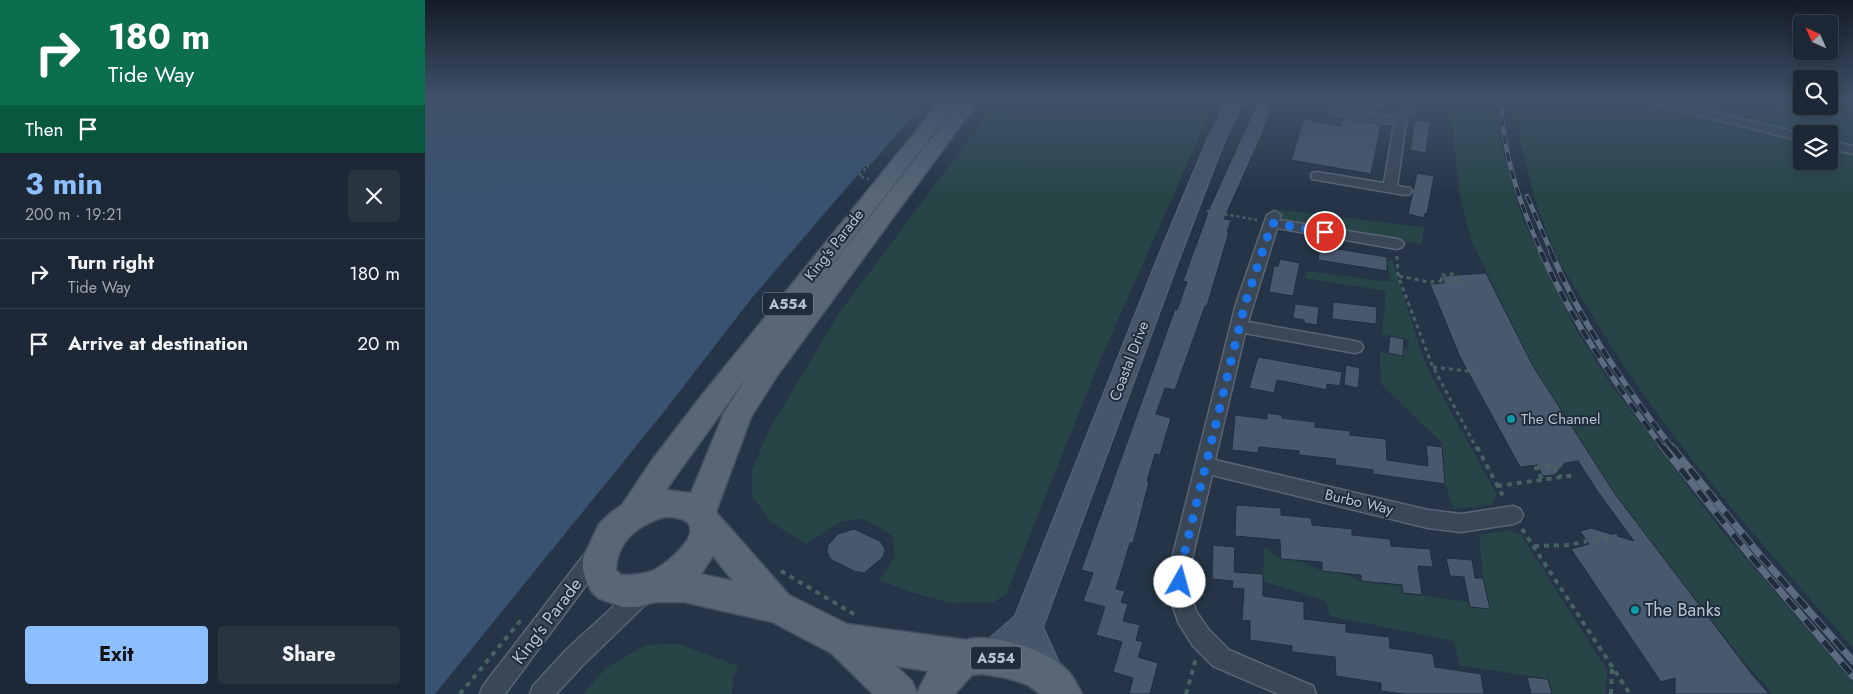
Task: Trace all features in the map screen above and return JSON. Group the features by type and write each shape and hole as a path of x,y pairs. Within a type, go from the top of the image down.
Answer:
{"main road":[{"name":"King's Parade","path":"633,515 657,476 759,341 849,224 924,131"},
{"name":"King's Parade","path":"703,518 723,448 738,413 767,369 946,131"},
{"path":"678,503 691,506 703,518 705,537 699,551 689,566 674,578 651,589 629,592 615,590 605,583 599,574 598,561 602,548 609,536 620,524 633,515 656,505 678,503"},
{"name":"A554","path":"703,518 777,607"},
{"name":"A554","path":"651,589 684,586 777,607 855,631 979,658 1017,663 1056,685"},
{"name":"A554","path":"855,631 899,694"},
{"name":"A554","path":"935,694 940,682 979,658"}],"street":[{"name":"Coastal Drive","path":"979,658 1027,627 1220,131"},
{"path":"1390,188 1398,131"},
{"path":"1779,131 1793,135"},
{"path":"1838,146 1853,150"},
{"path":"1317,176 1405,191"},
{"path":"1305,694 1221,658 1201,638 1187,617 1180,596 1181,567 1239,326 1273,219 1397,244"},
{"path":"1239,326 1327,336 1355,347"},
{"name":"Burbo Way","path":"1205,466 1428,518 1461,523 1513,515"},
{"name":"King's Parade","path":"491,694 602,548"},
{"path":"541,694 575,657 651,589"},
{"path":"1027,627 1056,685"}],"path":[{"path":"867,164 868,166 859,176 869,179"},
{"path":"1189,208 1273,219"},
{"path":"1397,244 1398,276 1432,367 1513,515 1629,694"},
{"path":"1398,276 1429,282 1443,281 1440,275 1455,274 1458,282"},
{"path":"1449,282 1470,281"},
{"path":"1432,367 1469,372 1483,370"},
{"path":"1545,466 1554,465 1561,477"},
{"path":"1539,468 1536,468 1542,479"},
{"path":"1497,486 1576,475"},
{"path":"1594,540 1617,536"},
{"path":"1533,546 1569,545 1587,541"},
{"path":"773,566 796,582 855,631"},
{"path":"460,694 522,618"},
{"path":"1186,694 1201,638"},
{"path":"1611,694 1612,667"}],"green space":[{"path":"975,131 1202,131 1102,356 1006,594 994,602 949,603 908,591 880,580 895,557 893,536 864,519 842,521 806,544 772,523 752,496 752,471 769,430 837,316"},
{"path":"1453,131 1500,131 1501,144 1523,220 1575,328 1614,389 1722,531 1853,682 1853,694 1773,694 1742,659 1615,494 1533,366 1472,242 1459,193"},
{"path":"1519,131 1793,131 1793,170 1838,170 1838,131 1853,131 1853,648 1714,487 1649,402 1565,272 1542,220 1530,180"},
{"path":"1273,209 1424,227 1422,244 1286,221"},
{"path":"1392,260 1426,366 1497,495 1491,505 1454,509 1445,484 1442,443 1381,384 1380,352 1402,356 1403,348 1408,349 1409,340 1382,334 1386,291 1305,278 1307,271 1390,282 1387,261"},
{"path":"1508,530 1521,535 1607,670 1606,694 1552,694 1548,679 1459,665 1454,641 1330,616 1326,601 1263,581 1264,547 1281,559 1299,560 1322,571 1341,573 1361,581 1402,586 1403,593 1469,602 1470,607 1490,608 1483,578 1479,535"},
{"path":"679,644 738,666 733,679 732,694 583,694 607,667 646,645"}],"water":[{"path":"425,131 899,131 871,164 867,164 751,299 663,413 435,694 425,694"}],"building":[{"path":"1244,131 1263,131 1224,219 1231,220 1227,232 1229,232 1207,306 1205,306 1175,390 1165,388 1156,414 1171,418 1160,455 1155,454 1133,543 1130,543 1116,589 1125,591 1121,602 1128,604 1123,621 1140,625 1136,640 1143,642 1138,657 1158,663 1150,694 1129,694 1133,678 1113,672 1122,642 1096,635 1105,607 1083,601 1093,573 1081,570 1175,309 1177,310 1187,282 1183,281 1210,207"},
{"path":"1300,131 1380,131 1371,174 1291,160"},
{"path":"1413,131 1429,131 1426,153 1410,150"},
{"path":"1417,173 1434,176 1427,214 1425,213 1424,218 1408,214"},
{"path":"1320,246 1387,257 1387,271 1318,260"},
{"path":"1280,259 1300,263 1293,296 1269,292 1274,266 1278,266"},
{"path":"1486,273 1533,366 1615,494 1769,694 1675,694 1675,678 1661,682 1571,549 1589,544 1580,531 1591,528 1634,541 1578,461 1565,463 1555,475 1543,476 1537,465 1520,467 1460,357 1430,284 1444,283 1442,276"},
{"path":"1333,302 1377,307 1376,324 1332,319"},
{"path":"1295,304 1319,307 1317,325 1304,323 1304,320 1293,318"},
{"path":"1390,336 1404,339 1403,356 1388,353"},
{"path":"1258,357 1342,372 1340,386 1327,384 1327,390 1277,380 1274,393 1249,388"},
{"path":"1346,365 1360,368 1358,388 1344,385"},
{"path":"1267,413 1282,415 1282,418 1315,422 1315,427 1350,431 1350,435 1386,439 1387,460 1428,466 1426,445 1442,447 1445,484 1373,474 1373,470 1336,465 1335,459 1299,455 1299,451 1259,447 1258,453 1232,450 1235,415 1267,419"},
{"path":"1236,505 1281,508 1281,515 1311,518 1312,525 1352,529 1352,535 1390,539 1391,546 1430,549 1433,567 1418,566 1422,595 1403,593 1402,585 1361,581 1361,575 1322,571 1322,562 1281,559 1280,540 1235,536"},
{"path":"854,529 880,541 885,549 883,557 864,573 854,571 830,559 827,551 828,545 838,534"},
{"path":"1213,545 1235,547 1234,572 1263,574 1263,596 1304,602 1304,619 1346,624 1346,632 1389,637 1390,648 1433,654 1435,667 1481,674 1484,694 1405,694 1381,691 1381,683 1336,676 1335,657 1292,652 1292,646 1250,640 1250,621 1242,620 1244,589 1232,588 1233,581 1212,579"},
{"path":"1446,558 1472,560 1475,578 1483,578 1490,609 1470,607 1464,577 1450,576"},
{"path":"1527,677 1548,679 1552,694 1531,694"}],"railway":[{"path":"1504,131 1514,178 1526,216 1542,254"},
{"path":"1527,196 1552,254"},
{"path":"1551,252 1590,329 1622,379 1673,449"},
{"path":"1542,254 1567,304 1597,354 1629,402 1664,449"},
{"path":"1663,447 1752,558 1853,676"},
{"path":"1672,447 1759,554 1853,661"}],"place":[{"name":"The Channel","path":"1511,419"},
{"name":"The Banks","path":"1635,610"}],"route":[{"path":"1180,582 1181,567 1245,304 1272,223 1325,232"}]}
